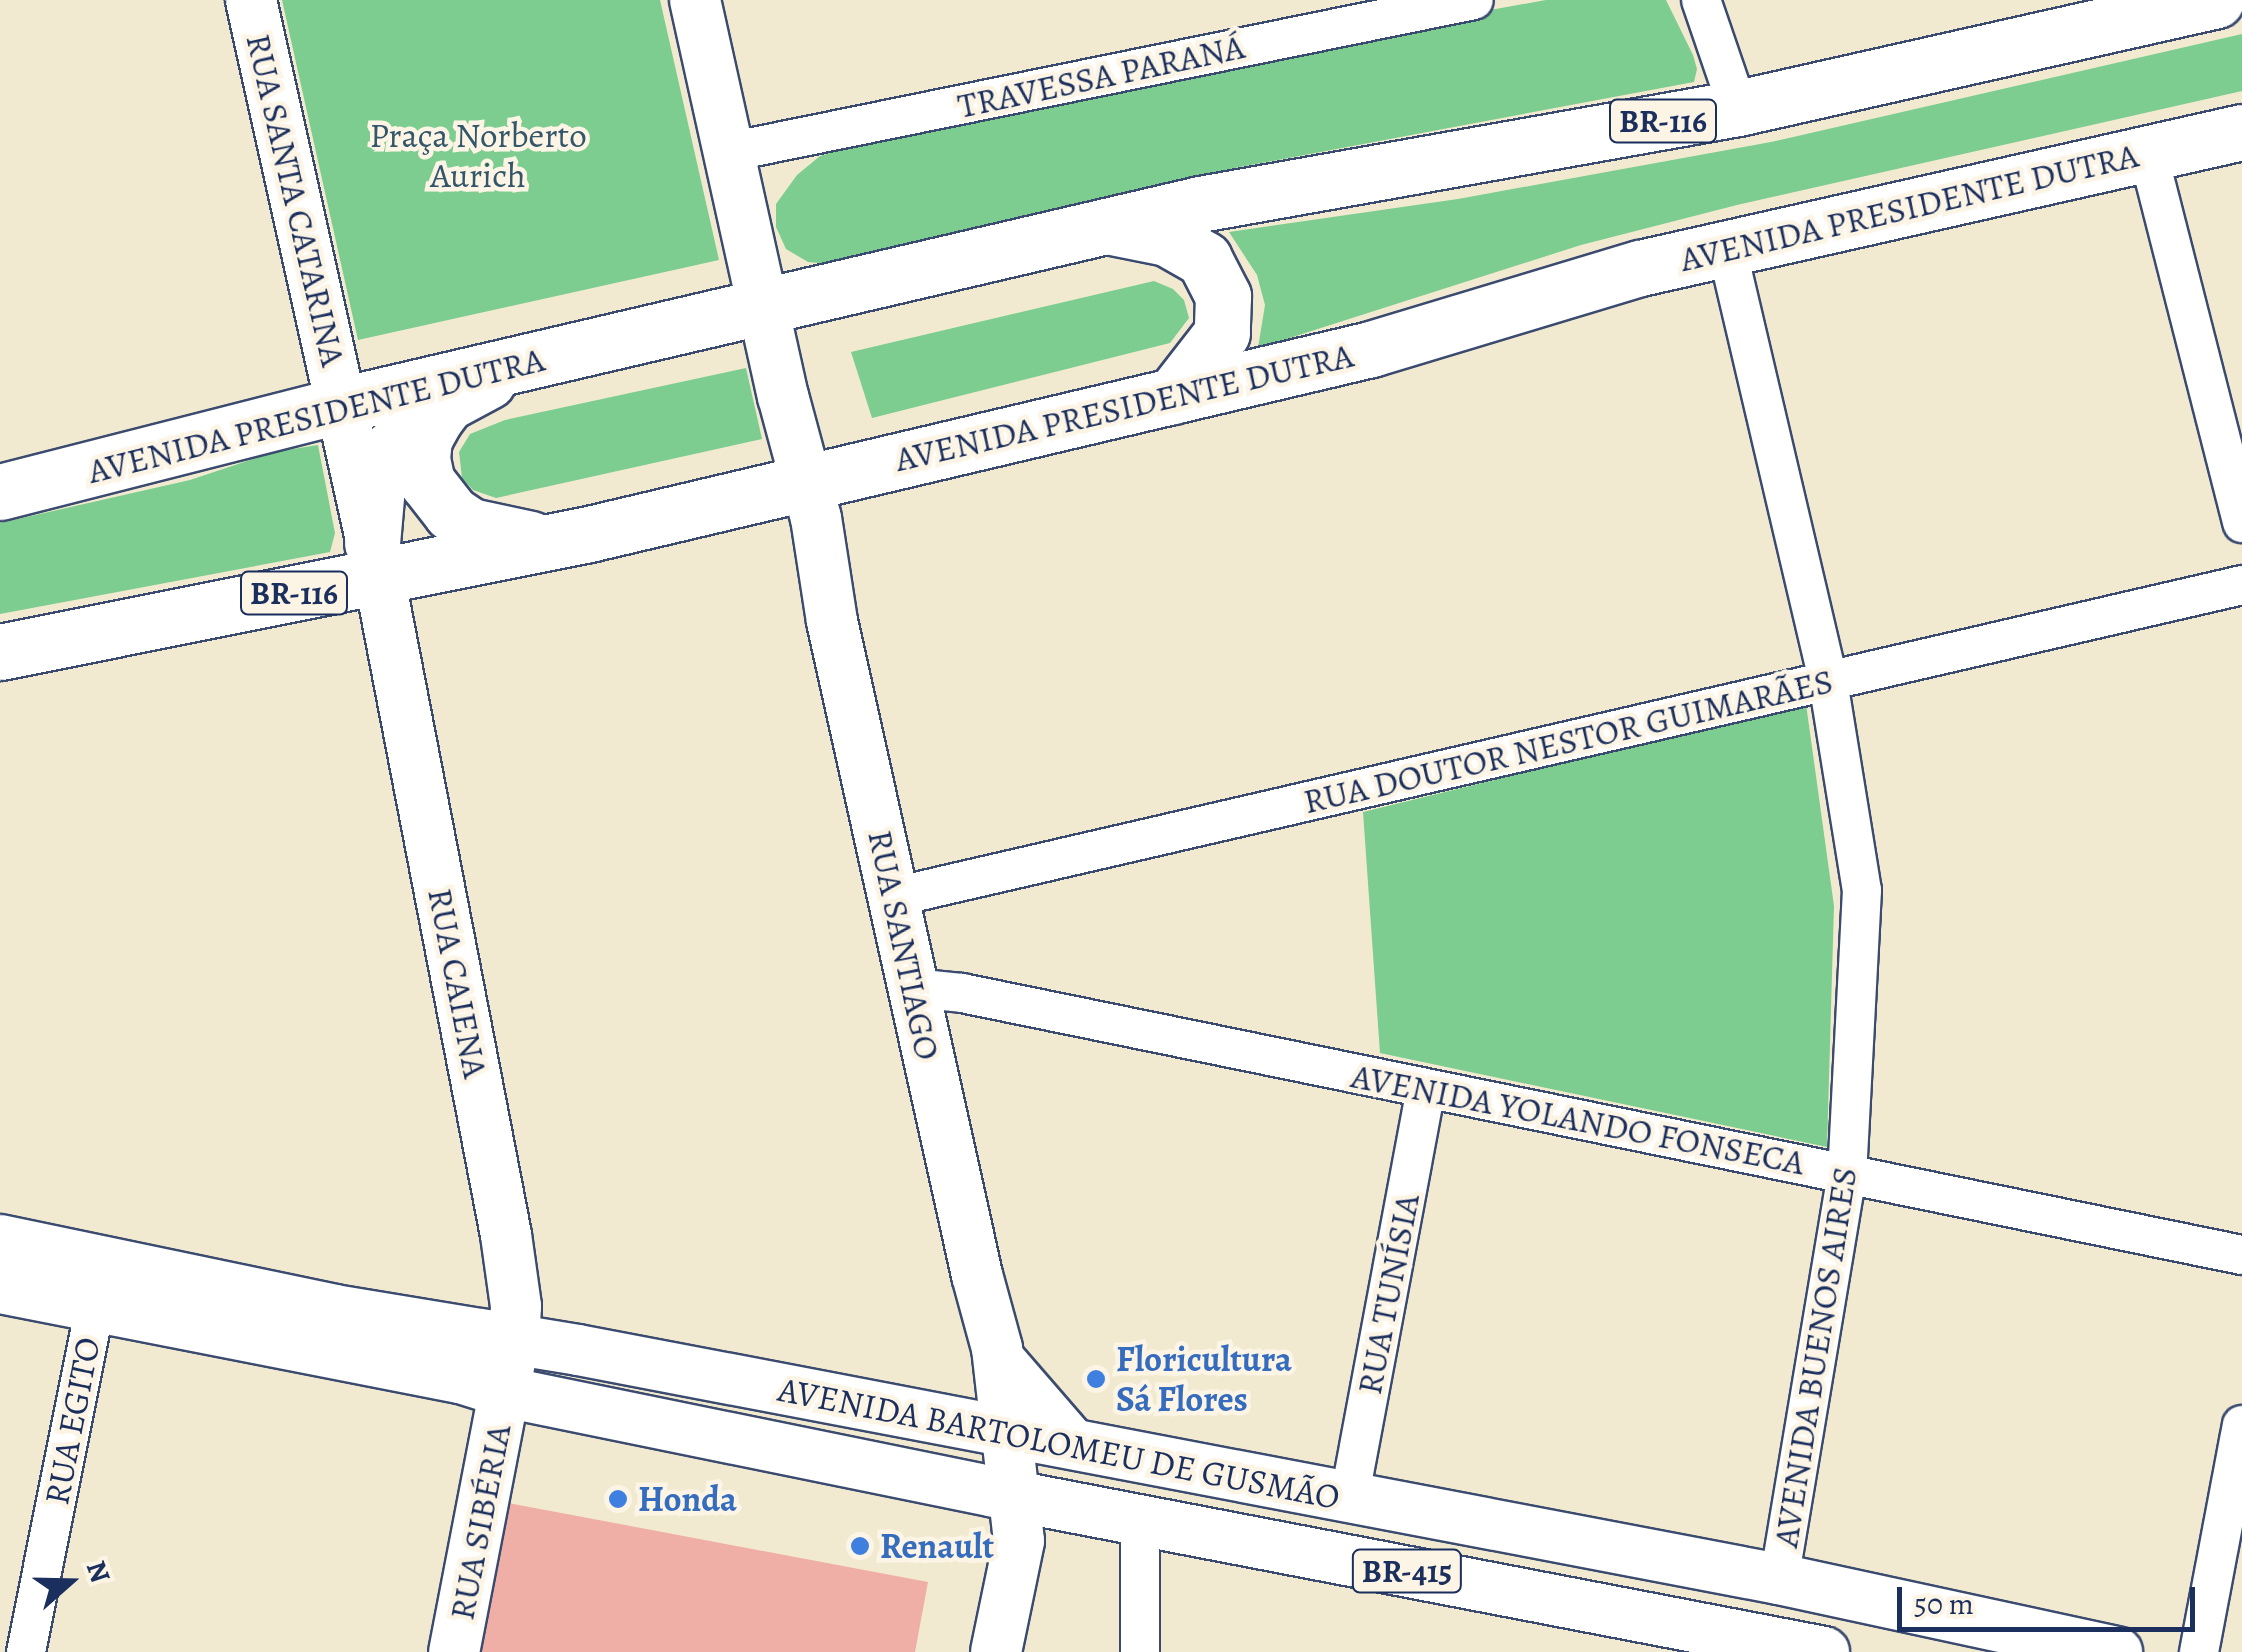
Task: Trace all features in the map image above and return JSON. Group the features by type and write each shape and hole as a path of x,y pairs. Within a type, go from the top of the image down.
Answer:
{"highway":[{"name":"AVENIDA PRESIDENTE DUTRA","path":"0,492 341,405 1200,204 1738,108 2216,0"},
{"name":"AVENIDA PRESIDENTE DUTRA","path":"0,652 375,560 589,534 1371,349 1640,268 2242,132"},
{"path":"1107,226 1167,238 1204,259 1223,296 1222,333 1173,396"},
{"path":"375,560 378,474 389,450 447,402 492,378 543,360"},
{"path":"447,402 424,439 422,459 427,482 451,513 470,526 514,539 589,534"}],"main road":[{"name":"RUA SANTA CATARINA","path":"251,0 375,560"},
{"name":"RUA SANTIAGO","path":"695,0 997,1348 1009,1435 1002,1493 1018,1541 996,1652"},
{"name":"RUA CAIENA","path":"375,560 506,1235 516,1306 505,1392"},
{"name":"AVENIDA BARTOLOMEU DE GUSMÃO","path":"0,1240 334,1310 578,1350 1779,1579 2117,1652"},
{"name":"AVENIDA BARTOLOMEU DE GUSMÃO","path":"0,1288 460,1378 505,1392 1761,1646 1824,1652"},
{"name":"RUA SIBÉRIA","path":"454,1652 505,1392"}],"street":[{"name":"TRAVESSA PARANÁ","path":"730,152 1474,0"},
{"path":"1701,0 1738,108"},
{"path":"2148,154 2242,523"},
{"name":"AVENIDA BUENOS AIRES","path":"1727,249 1828,681 1862,890 1847,1174 1779,1579"},
{"name":"RUA DOUTOR NESTOR GUIMARÃES","path":"894,897 2242,586"},
{"name":"AVENIDA YOLANDO FONSECA","path":"914,988 962,992 2242,1255"},
{"name":"RUA TUNÍSIA","path":"1349,1500 1426,1088"},
{"name":"RUA EGITO","path":"26,1652 95,1308"},
{"path":"997,1348 1082,1446"},
{"path":"2199,1652 2242,1425"},
{"path":"1140,1519 1140,1652"}],"green space":[{"name":"Praça Norberto Aurich","path":"282,0 660,0 719,260 358,340"},
{"path":"1546,0 1666,0 1693,55 1697,69 1694,82 1235,168 831,264 808,262 786,249 776,227 776,204 797,175 820,156 853,146 1413,24"},
{"path":"2242,34 2242,91 1737,205 1581,245 1258,348 1265,305 1257,275 1229,232 1458,199 1771,142"},
{"path":"1154,281 1173,289 1184,300 1189,318 1170,343 872,418 851,352"},
{"path":"746,368 762,439 496,498 473,490 462,478 459,452 470,434 505,420"},
{"path":"318,445 335,533 330,552 0,614 0,523 190,480 274,452"},
{"path":"1806,704 1834,906 1827,1147 1380,1053 1363,812"}],"building":[{"path":"503,1502 928,1582 915,1652 476,1652"}],"place":[{"name":"Floricultura Sá Flores","path":"1096,1379"},
{"name":"Honda","path":"618,1499"},
{"name":"Renault","path":"860,1546"}]}
